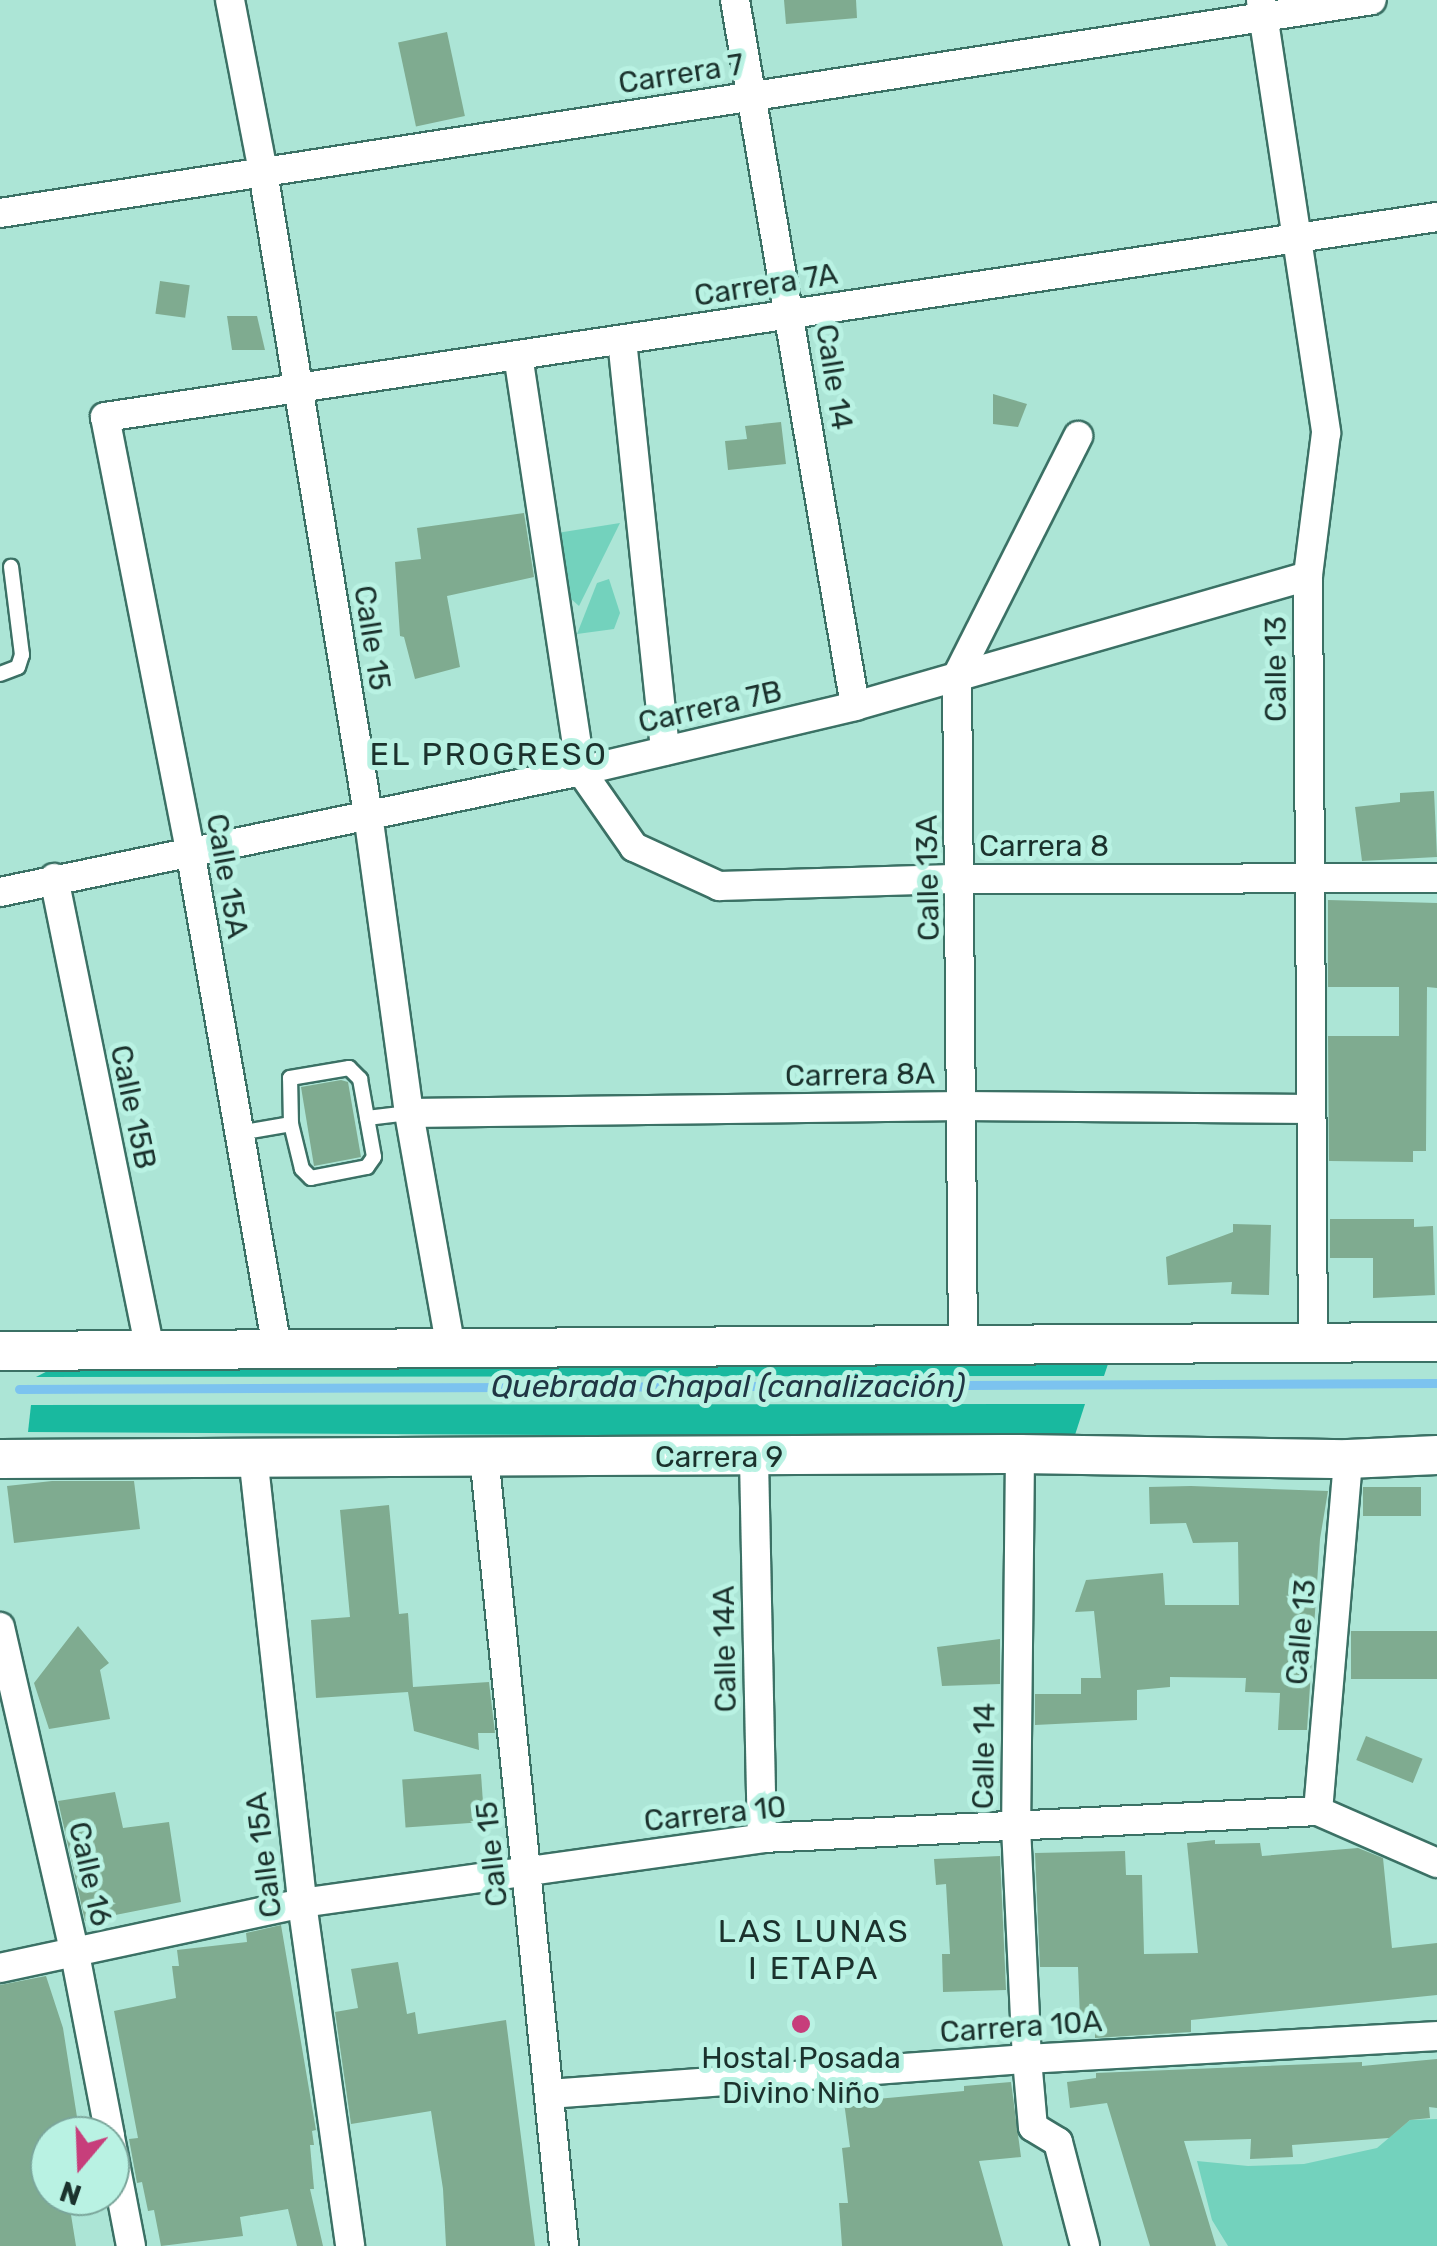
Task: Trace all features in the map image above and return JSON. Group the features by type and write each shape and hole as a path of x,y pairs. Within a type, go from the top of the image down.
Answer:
{"main road":[{"path":"0,1351 963,1348 1437,1342"},
{"name":"Carrera 9","path":"0,1459 1020,1454 1348,1459 1437,1455"}],"street":[{"name":"Calle 15","path":"230,0 263,172 368,814 409,1113 451,1348"},
{"name":"Calle 14","path":"735,0 855,706"},
{"name":"Carrera 7","path":"0,213 750,97 1262,8 1372,0"},
{"name":"Calle 13","path":"1262,8 1326,433 1308,576 1313,1344"},
{"name":"Carrera 7A","path":"105,417 1437,217"},
{"path":"622,340 665,750"},
{"path":"518,355 581,771"},
{"name":"Calle 15A","path":"105,417 190,850 276,1348"},
{"name":"Calle 13A","path":"963,1348 957,676 1078,436"},
{"name":"Carrera 7B","path":"0,892 581,771 855,706 1308,576"},
{"name":"Carrera 8","path":"581,771 634,847 719,886 961,879 1437,878"},
{"name":"Calle 15B","path":"54,878 150,1348"},
{"name":"Carrera 8A","path":"409,1113 962,1106 1312,1108"},
{"name":"Calle 14","path":"1020,1454 1016,1826 1027,2059 1033,2128 1058,2142 1085,2246"},
{"name":"Calle 15","path":"484,1455 564,2246"},
{"name":"Calle 15A","path":"253,1456 302,1903 350,2246"},
{"name":"Calle 14A","path":"754,1458 762,1838"},
{"name":"Calle 13","path":"1318,1811 1348,1459"},
{"name":"Calle 16","path":"0,1627 5,1674 75,1954 106,2116"},
{"name":"Carrera 10","path":"0,1968 302,1903 762,1838 1318,1811 1437,1863"},
{"name":"Carrera 10A","path":"549,2094 1027,2059 1437,2036"},
{"name":"Calle 16","path":"124,2216 130,2246"}],"lane":[{"path":"0,674 18,666 22,655 11,568"},
{"path":"349,1068 360,1079 374,1157 371,1164 311,1178 302,1169 291,1124 290,1078 349,1068"},
{"path":"366,1118 409,1113"},
{"path":"239,1133 291,1124"}],"green space":[{"path":"620,523 579,606 570,598 557,533"},
{"path":"609,579 620,613 614,629 577,634 597,583"},
{"path":"1111,1355 1104,1376 36,1377 69,1360"},
{"path":"1085,1404 1074,1438 28,1432 31,1405"},
{"path":"1437,2119 1437,2246 1228,2246 1212,2220 1197,2161 1248,2166 1304,2164 1377,2148 1410,2120"}],"building":[{"path":"784,0 856,0 857,18 786,24"},
{"path":"447,32 465,116 416,127 398,42"},
{"path":"160,281 190,285 185,318 155,314"},
{"path":"227,316 257,316 265,350 232,350"},
{"path":"993,394 1027,404 1018,427 993,424"},
{"path":"781,422 786,464 728,470 725,441 747,439 745,426"},
{"path":"524,513 534,577 447,596 460,667 415,679 404,637 400,636 395,562 421,559 417,528"},
{"path":"1434,791 1437,857 1362,861 1355,807 1400,802 1400,793"},
{"path":"1328,900 1437,903 1437,988 1427,987 1426,1151 1413,1151 1413,1162 1329,1161 1328,1036 1399,1036 1399,987 1328,987"},
{"path":"348,1082 361,1157 314,1166 301,1087"},
{"path":"1330,1219 1414,1219 1414,1227 1433,1226 1435,1295 1373,1298 1373,1258 1330,1258"},
{"path":"1233,1224 1271,1225 1269,1295 1231,1294 1232,1282 1168,1285 1166,1257 1233,1232"},
{"path":"52,1481 134,1481 140,1529 14,1543 7,1486"},
{"path":"1149,1487 1328,1491 1320,1539 1307,1730 1278,1730 1280,1693 1245,1692 1246,1678 1170,1677 1170,1687 1137,1690 1137,1720 1035,1725 1035,1694 1081,1694 1081,1678 1101,1678 1094,1611 1075,1612 1086,1580 1163,1573 1165,1605 1239,1605 1238,1542 1193,1543 1186,1523 1150,1524"},
{"path":"1363,1487 1421,1487 1421,1516 1363,1516"},
{"path":"389,1505 399,1614 408,1613 413,1687 489,1682 495,1733 478,1733 479,1750 414,1731 408,1692 316,1698 311,1620 350,1617 340,1510"},
{"path":"78,1626 109,1663 100,1670 110,1719 49,1729 34,1683"},
{"path":"1351,1631 1437,1631 1437,1679 1351,1679"},
{"path":"1000,1639 1000,1684 942,1686 937,1647"},
{"path":"1366,1736 1423,1759 1413,1783 1356,1760"},
{"path":"481,1774 484,1822 406,1827 402,1780"},
{"path":"115,1792 123,1828 169,1822 181,1902 85,1921 58,1801"},
{"path":"1215,1840 1215,1844 1260,1843 1262,1856 1358,1848 1383,1858 1392,1948 1437,1943 1437,1995 1191,2020 1191,2032 1095,2038 1095,2019 1080,2019 1078,1967 1040,1967 1035,1853 1125,1851 1126,1875 1142,1875 1144,1954 1198,1953 1187,1843"},
{"path":"1000,1856 1006,1990 943,1992 942,1954 950,1954 946,1884 936,1885 934,1859"},
{"path":"281,1925 316,2130 312,2131 314,2145 310,2145 314,2189 310,2189 323,2246 297,2246 288,2209 240,2217 243,2236 161,2246 154,2210 148,2211 142,2182 137,2183 130,2139 138,2138 114,2011 176,1998 172,1966 179,1966 177,1950 247,1942 246,1933"},
{"path":"398,1962 407,2014 415,2012 418,2034 506,2020 535,2246 446,2246 443,2189 431,2111 351,2124 335,2012 358,2008 351,1969"},
{"path":"46,1976 63,2028 77,2116 30,2116 30,2216 71,2216 76,2246 0,2246 0,1985"},
{"path":"1437,2059 1437,2108 1429,2107 1430,2118 1410,2120 1389,2138 1292,2145 1293,2157 1250,2159 1251,2139 1184,2141 1216,2246 1150,2246 1107,2103 1070,2108 1067,2082 1096,2078 1096,2073 1362,2062 1362,2066"},
{"path":"1011,2082 1021,2157 979,2161 1003,2246 842,2246 839,2203 848,2203 842,2148 850,2147 844,2102 964,2091 964,2086"}],"waterway":[{"name":"Quebrada Chapal (canalización)","path":"19,1389 1437,1383"}],"place":[{"name":"Hostal Posada Divino Niño","path":"801,2024"}],"district":[{"name":"EL PROGRESO","path":"489,754"},
{"name":"LAS LUNAS I ETAPA","path":"814,1950"}]}
